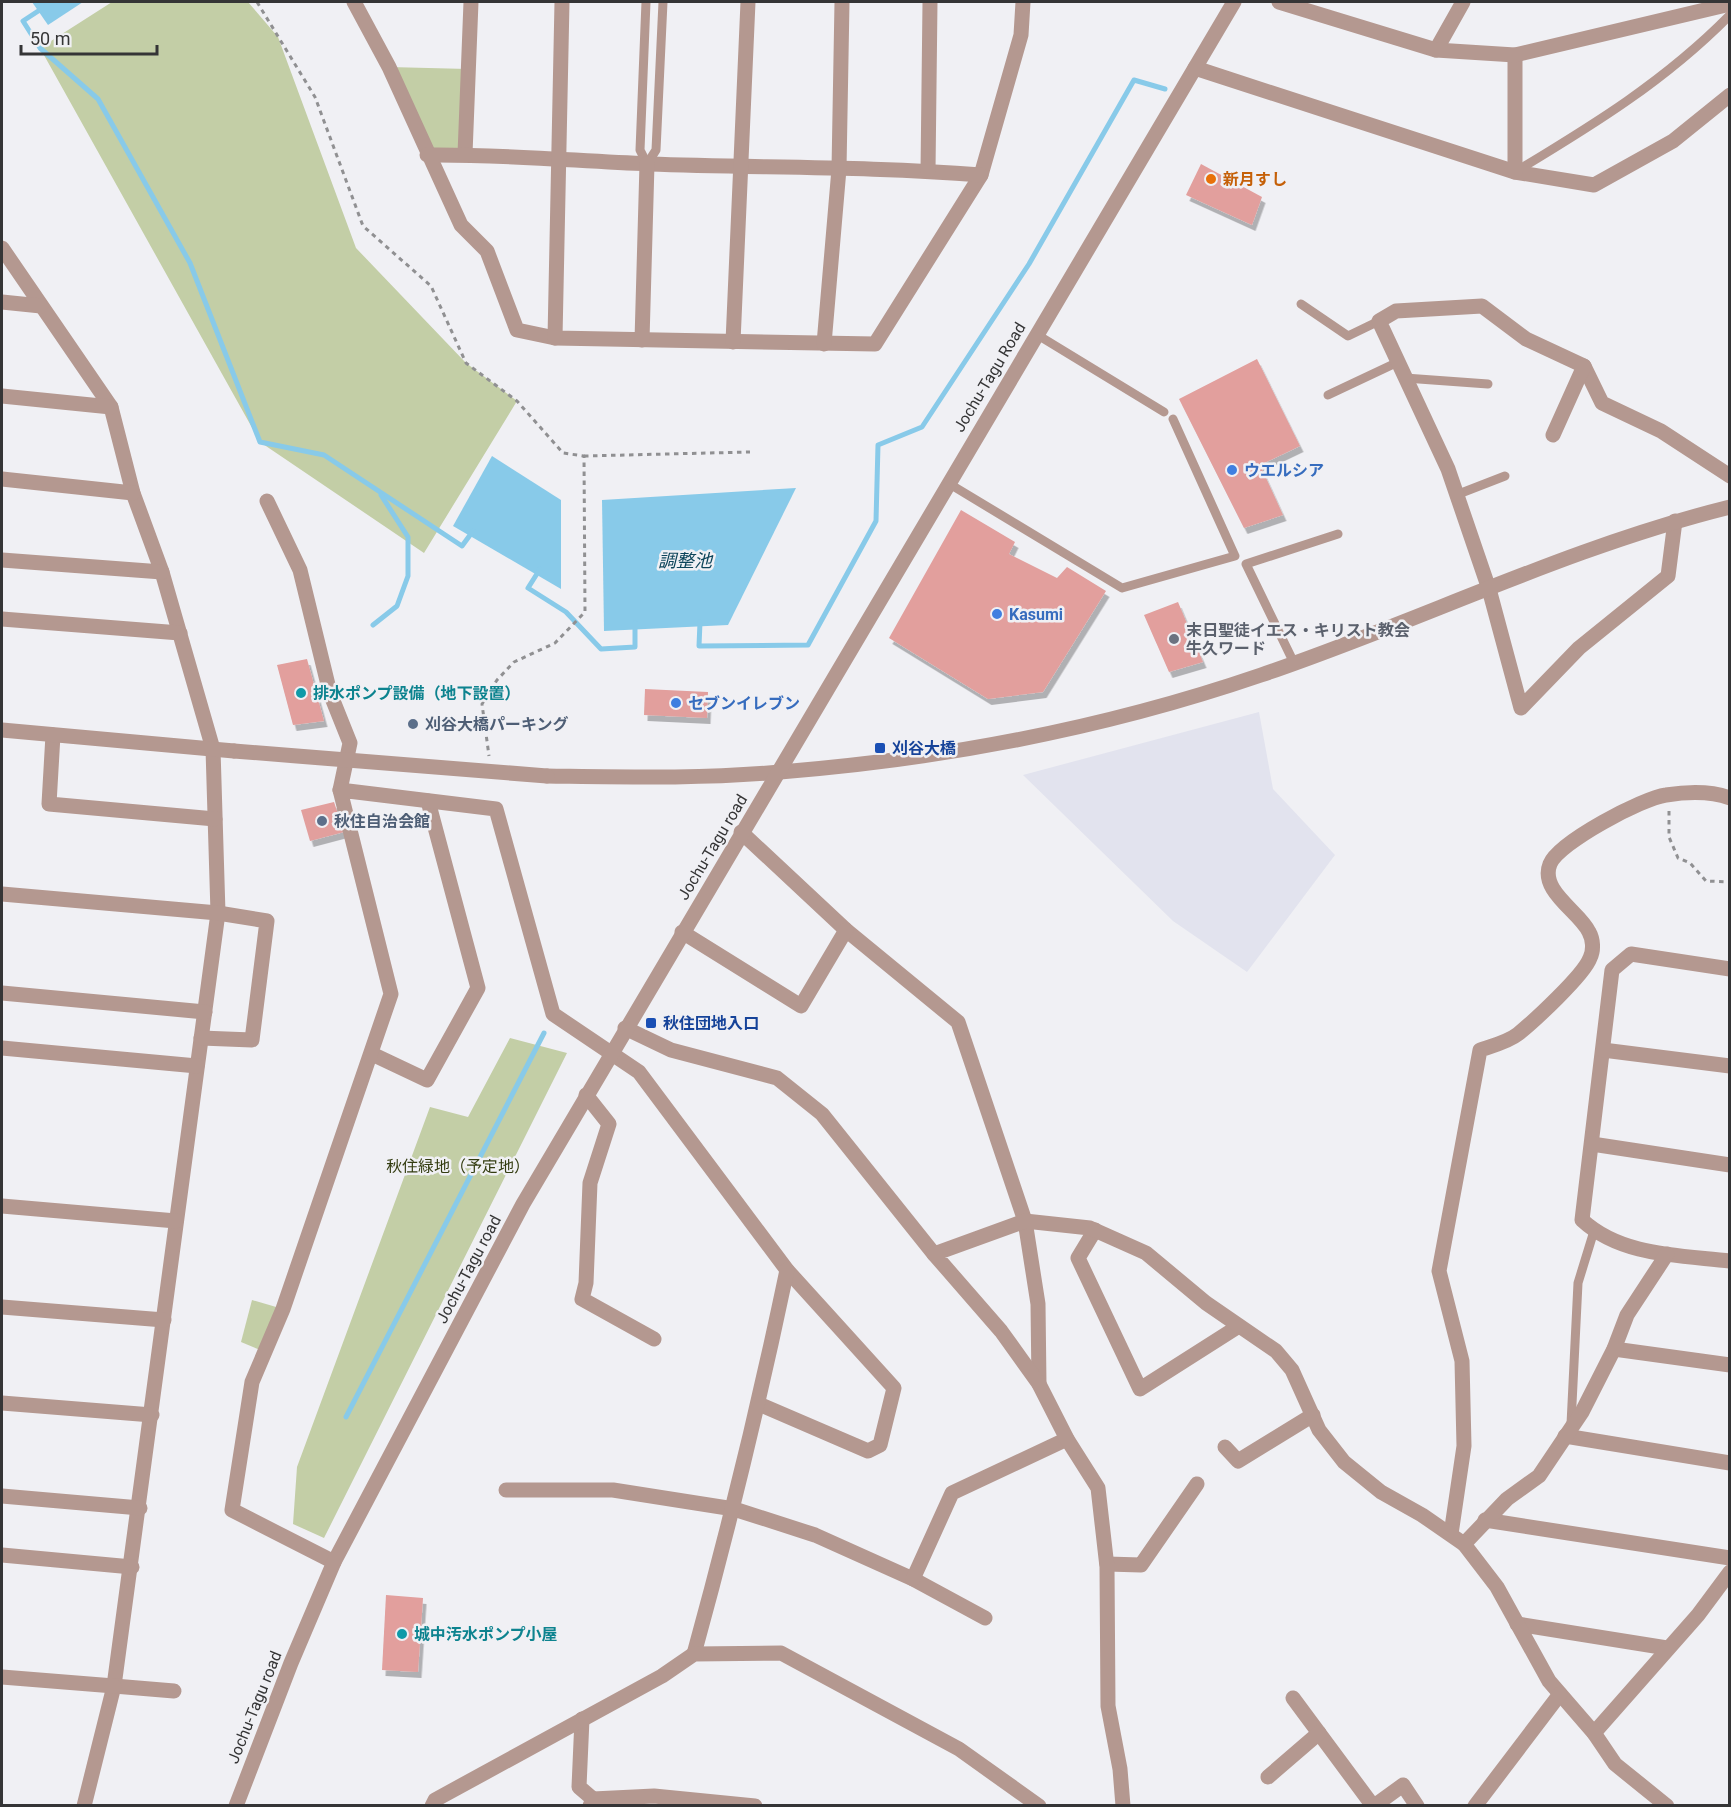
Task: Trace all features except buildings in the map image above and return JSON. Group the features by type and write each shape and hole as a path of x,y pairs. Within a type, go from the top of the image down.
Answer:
{"street":[{"path":"354,2 389,68 461,225 487,250 517,330 555,338 824,344 875,344 981,175 1021,35 1023,2"},
{"path":"465,154 471,2"},
{"path":"555,338 562,2"},
{"path":"733,342 748,2"},
{"path":"824,344 839,169 842,2"},
{"path":"928,171 930,2"},
{"name":"Jochu-Tagu Road","path":"778,772 1234,2"},
{"path":"1279,2 1436,50 1515,55 1730,4"},
{"path":"1436,50 1463,2"},
{"path":"1515,55 1515,172"},
{"path":"1195,68 1515,172 1594,185 1673,141 1730,95"},
{"path":"427,155 558,157 647,164 928,171 981,175"},
{"path":"642,340 647,164"},
{"path":"2,248 111,407 133,493 162,572 213,749 218,913 132,1567 114,1686 84,1806"},
{"path":"2,302 41,306"},
{"path":"1675,520 1668,576 1579,648 1521,708 1489,589 1448,469 1378,321 1396,310 1482,306 1526,339 1584,366 1602,403 1661,431 1730,476"},
{"path":"1553,435 1584,366"},
{"path":"2,396 111,407"},
{"path":"2,479 133,493"},
{"path":"267,501 300,570 330,693 350,743 340,790 391,994 283,1308 252,1382 232,1510 334,1562"},
{"path":"2,730 547,776 703,776 778,772 898,760 1046,734 1187,698 1294,663 1592,548 1675,520 1730,507"},
{"path":"2,560 162,572"},
{"path":"2,619 180,633"},
{"path":"53,735 49,804 215,819"},
{"name":"Jochu-Tagu road","path":"236,1806 291,1663 334,1562 454,1332 586,1095 778,772"},
{"path":"340,790 496,809 553,1014 639,1072 788,1270 894,1388 880,1445 868,1451 759,1404"},
{"path":"1450,1534 1464,1446 1462,1361 1439,1271 1480,1050 1516,1036 1576,977 1590,959 1593,947 1589,930 1565,907 1548,877 1549,865 1558,850 1586,830 1668,795 1728,793"},
{"path":"372,1054 427,1080 478,988 428,801"},
{"path":"741,832 846,930 958,1022 1025,1221 1038,1304 1040,1384"},
{"path":"2,894 218,913 267,921 252,1040 201,1038"},
{"path":"682,932 801,1006 846,930"},
{"path":"1730,969 1631,954 1612,970 1582,1220 1594,1231 1624,1247 1730,1261"},
{"path":"2,993 205,1012"},
{"path":"625,1028 671,1050 777,1078 822,1114 934,1254 1001,1331 1040,1384 1067,1438 1098,1488 1107,1564 1108,1706 1120,1769 1123,1806"},
{"path":"2,1048 197,1066"},
{"path":"1603,1050 1730,1066"},
{"path":"586,1095 609,1124 590,1183 586,1283 582,1299 654,1339"},
{"path":"1592,1144 1730,1165"},
{"path":"2,1206 176,1221"},
{"path":"934,1254 1025,1221 1095,1230 1146,1252 1206,1304 1276,1351 1292,1370 1319,1430 1344,1462 1382,1492 1464,1544 1497,1587 1549,1681 1594,1733 1615,1764 1667,1806"},
{"path":"1095,1230 1077,1258 1140,1389 1239,1326"},
{"path":"1464,1544 1507,1499 1539,1476 1582,1412 1614,1348 1627,1315 1667,1254"},
{"path":"694,1654 734,1509 737,1479 759,1404 788,1270"},
{"path":"2,1307 164,1320"},
{"path":"1614,1348 1730,1365"},
{"path":"2,1403 152,1415"},
{"path":"1226,1447 1238,1461 1312,1415"},
{"path":"1568,1432 1730,1463"},
{"path":"913,1580 952,1493 1067,1438"},
{"path":"1107,1564 1141,1564 1197,1484"},
{"path":"506,1490 613,1490 734,1509 815,1535 913,1580 985,1618"},
{"path":"2,1496 140,1508"},
{"path":"1485,1520 1730,1558"},
{"path":"2,1554 132,1567"},
{"path":"1594,1733 1667,1647 1698,1615 1730,1572"},
{"path":"1518,1623 1667,1647"},
{"path":"432,1806 435,1800 662,1676 694,1654 781,1653 959,1749 1039,1806"},
{"path":"2,1677 174,1691"},
{"path":"1475,1806 1560,1694"},
{"path":"1293,1698 1374,1806 1403,1785 1417,1806"},
{"path":"582,1719 579,1787 591,1803 629,1801 654,1796 755,1806"},
{"path":"1268,1778 1319,1733"}],"lane":[{"path":"646,2 640,150 647,164"},
{"path":"647,164 656,150 663,2"},
{"path":"1515,172 1605,117 1693,52 1730,15"},
{"path":"1301,304 1348,336 1378,321"},
{"path":"1036,333 1164,412"},
{"path":"1328,395 1398,362"},
{"path":"1405,378 1488,384"},
{"path":"948,483 1122,588 1235,556 1173,419"},
{"path":"1456,495 1505,476"},
{"path":"1294,663 1246,564 1338,534"},
{"path":"1568,1432 1578,1283 1594,1231"}],"path":[{"path":"257,2 315,97 363,226 431,286 466,363 517,401 563,453 584,456 750,452"},
{"path":"489,759 482,704 497,680 514,662 555,643 585,612 584,456"},
{"path":"1668,795 1669,837 1678,858 1690,863 1706,881 1730,882"}],"shaded area":[{"path":"1259,712 1273,789 1335,855 1247,972 1173,921 1023,775"}],"green space":[{"path":"112,2 248,2 278,37 356,248 466,363 517,401 424,553 260,442 40,48"},
{"path":"389,67 468,69 465,154 427,155"},
{"name":"秋住緑地（予定地）","path":"510,1038 567,1053 324,1538 293,1524 297,1467 430,1107 468,1117"},
{"path":"252,1300 283,1309 265,1352 241,1342"}],"water":[{"path":"32,2 83,2 48,25"},
{"path":"492,456 561,500 561,589 453,526"},
{"name":"調整池","path":"796,488 728,625 604,631 602,500"}],"waterway":[{"path":"52,2 23,21 40,48 98,99 190,263 260,442 324,455 462,546 473,531"},
{"path":"700,622 699,646 808,645 876,521 878,445 922,427 1029,264 1134,80 1165,89"},
{"path":"373,625 397,606 408,576 408,537 381,495"},
{"path":"540,569 528,588 566,612 601,649 635,647 635,623"},
{"path":"346,1417 544,1033"}],"place":[{"name":"新月すし","path":"1211,179"},
{"name":"ウエルシア","path":"1232,470"},
{"name":"Kasumi","path":"997,614"},
{"name":"末日聖徒イエス・キリスト教会 牛久ワード","path":"1174,639"},
{"name":"排水ポンプ設備（地下設置）","path":"301,693"},
{"name":"セブンイレブン","path":"676,703"},
{"name":"刈谷大橋パーキング","path":"413,724"},
{"name":"刈谷大橋","path":"880,748"},
{"name":"秋住自治会館","path":"322,821"},
{"name":"秋住団地入口","path":"651,1023"},
{"name":"城中汚水ポンプ小屋","path":"402,1634"}]}
